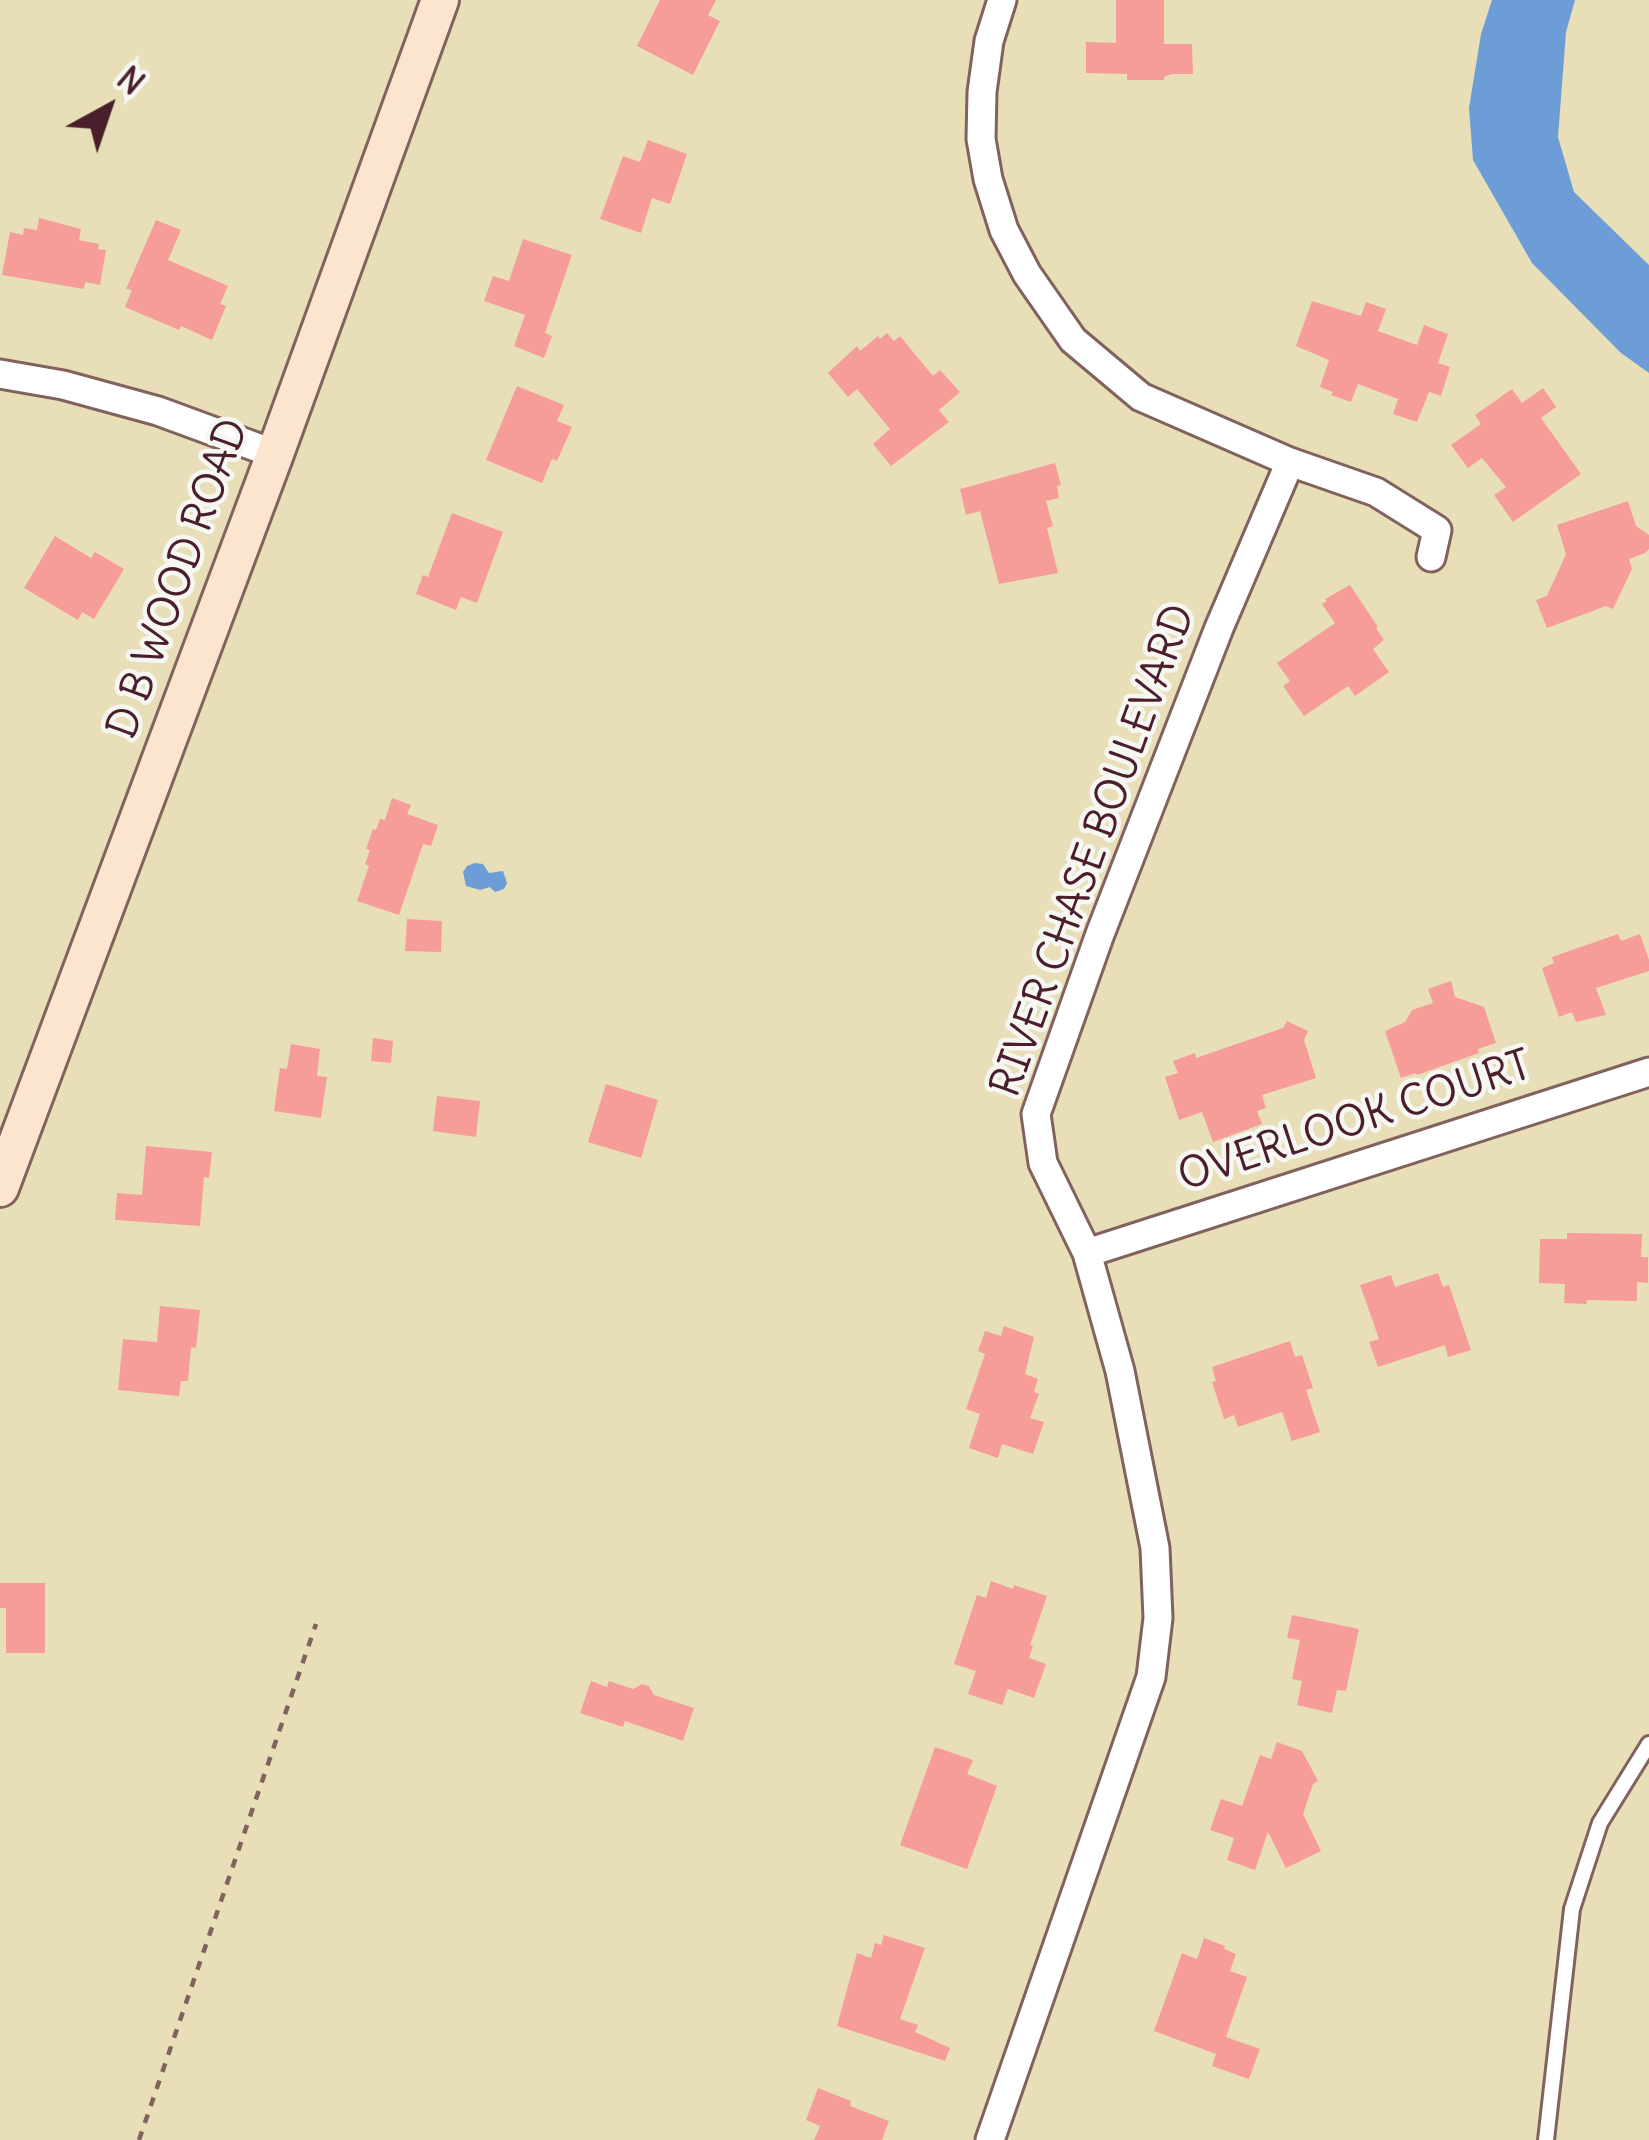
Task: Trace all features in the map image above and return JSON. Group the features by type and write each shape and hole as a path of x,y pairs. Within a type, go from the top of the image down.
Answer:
{"main road":[{"name":"D B WOOD ROAD","path":"0,1188 440,0"}],"street":[{"path":"1002,0 989,41 982,92 981,139 988,179 1004,230 1027,274 1073,340 1141,397 1290,462 1376,492 1437,530 1431,556"},
{"path":"0,374 63,385 158,411 275,454"},
{"name":"RIVER CHASE BOULEVARD","path":"990,2140 1150,1677 1158,1618 1155,1548 1120,1371 1087,1253 1043,1162 1036,1114 1219,628 1290,462"},
{"name":"OVERLOOK COURT","path":"1087,1253 1649,1072"}],"lane":[{"path":"1546,2140 1572,1910 1600,1823 1649,1744"}],"path":[{"path":"139,2140 316,1624"}],"water":[{"path":"1492,0 1575,0 1566,32 1558,137 1574,192 1649,265 1649,373 1621,353 1532,263 1473,160 1469,108 1481,34"},
{"path":"475,863 483,864 489,873 503,871 504,889 495,892 490,887 466,886 463,872"}],"building":[{"path":"660,0 716,0 708,15 720,21 693,75 637,46"},
{"path":"1116,0 1164,0 1164,44 1192,44 1193,74 1127,80 1127,74 1086,73 1086,42 1116,43"},
{"path":"648,140 687,154 670,204 652,198 641,233 600,219 623,156 640,162"},
{"path":"39,218 81,229 79,240 106,250 100,285 85,282 84,289 2,275 10,232 23,235 24,228 37,230"},
{"path":"156,220 181,230 168,260 228,286 220,304 226,306 212,340 125,307 132,290 126,289"},
{"path":"523,239 572,255 545,333 552,336 544,358 514,346 525,315 484,301 493,276 509,281"},
{"path":"1312,301 1361,316 1366,302 1386,309 1378,331 1417,345 1424,325 1448,334 1438,363 1450,367 1441,396 1429,392 1417,422 1393,414 1398,399 1358,384 1351,402 1320,387 1329,360 1296,346"},
{"path":"887,333 894,341 900,336 933,376 940,370 960,392 939,410 949,422 891,466 873,444 890,429 857,389 848,397 828,373 857,346 860,351"},
{"path":"517,386 564,405 557,421 572,427 542,483 486,460"},
{"path":"1543,388 1556,407 1541,418 1581,474 1513,522 1494,495 1506,487 1482,458 1468,468 1451,445 1481,424 1475,415 1512,389 1522,403"},
{"path":"1055,463 1059,498 1046,501 1058,573 999,584 980,511 966,515 960,489"},
{"path":"1628,501 1636,526 1649,535 1649,549 1629,559 1632,569 1613,609 1606,606 1547,628 1536,600 1547,596 1566,554 1557,525"},
{"path":"452,513 503,532 477,603 461,597 456,610 416,594 423,575 428,577"},
{"path":"55,536 91,558 95,552 124,569 94,619 82,612 78,620 24,588"},
{"path":"1350,585 1384,640 1373,649 1389,672 1355,696 1348,686 1304,716 1283,686 1290,681 1277,663 1335,623 1322,604"},
{"path":"392,798 411,805 407,814 438,825 431,846 423,844 399,915 357,901 369,866 365,864 370,850 366,849 373,829 380,819 385,820"},
{"path":"407,919 442,921 441,952 405,951"},
{"path":"1618,934 1621,941 1640,934 1649,971 1596,988 1606,1015 1576,1022 1572,1012 1559,1017 1542,968 1554,963 1552,957"},
{"path":"1451,981 1455,997 1484,1007 1496,1043 1401,1078 1385,1031 1405,1022 1412,1010 1433,1003 1428,989"},
{"path":"1287,1021 1308,1031 1304,1040 1316,1078 1262,1095 1266,1108 1257,1111 1262,1124 1213,1142 1202,1112 1179,1120 1165,1077 1178,1073 1173,1061 1195,1053 1196,1058 1283,1028"},
{"path":"373,1038 393,1041 391,1063 371,1061"},
{"path":"291,1044 320,1049 317,1076 327,1077 321,1118 274,1111 280,1068 287,1069"},
{"path":"606,1084 658,1100 641,1158 588,1142"},
{"path":"437,1096 480,1101 476,1137 433,1131"},
{"path":"146,1146 212,1152 209,1178 204,1177 200,1226 115,1220 117,1193 142,1195"},
{"path":"1567,1233 1642,1234 1641,1257 1648,1257 1648,1283 1637,1282 1637,1301 1564,1303 1565,1284 1539,1283 1540,1239 1567,1239"},
{"path":"1438,1273 1443,1287 1449,1285 1471,1350 1448,1357 1445,1345 1378,1367 1369,1342 1379,1339 1360,1285 1391,1275 1395,1287"},
{"path":"160,1306 200,1310 188,1381 181,1381 179,1396 118,1390 123,1339 157,1342"},
{"path":"1004,1326 1034,1337 1025,1374 1038,1379 1034,1392 1039,1394 1030,1418 1044,1422 1033,1454 1002,1444 998,1458 969,1448 980,1414 966,1409 985,1354 978,1351 985,1331 1001,1336"},
{"path":"1290,1341 1295,1357 1302,1355 1313,1388 1306,1390 1320,1432 1292,1441 1282,1412 1238,1427 1234,1415 1224,1419 1212,1367"},
{"path":"991,1581 1047,1596 1030,1645 1029,1658 1046,1664 1034,1698 1008,1689 1002,1705 968,1694 976,1671 954,1664 977,1595 986,1598"},
{"path":"0,1583 45,1583 45,1653 6,1653 6,1608 0,1608"},
{"path":"1292,1615 1359,1629 1346,1691 1337,1690 1332,1713 1297,1705 1302,1681 1292,1679 1300,1640 1287,1638"},
{"path":"591,1681 633,1689 642,1684 654,1695 694,1708 683,1741 625,1721 623,1727 580,1713"},
{"path":"1277,1742 1302,1751 1318,1781 1303,1814 1321,1851 1286,1868 1268,1832 1255,1870 1227,1860 1234,1838 1210,1830 1221,1799 1242,1806 1260,1755 1271,1759"},
{"path":"935,1747 973,1760 967,1774 997,1786 967,1869 900,1845"},
{"path":"884,1935 925,1948 900,2019 918,2025 915,2032 950,2048 945,2061 837,2026 857,1953 871,1958 875,1943 881,1945"},
{"path":"1204,1938 1236,1954 1230,1971 1247,1977 1226,2037 1260,2049 1249,2079 1212,2066 1216,2054 1154,2031 1182,1953 1197,1959"},
{"path":"818,2088 889,2121 882,2140 814,2140 820,2126 806,2120"}]}
